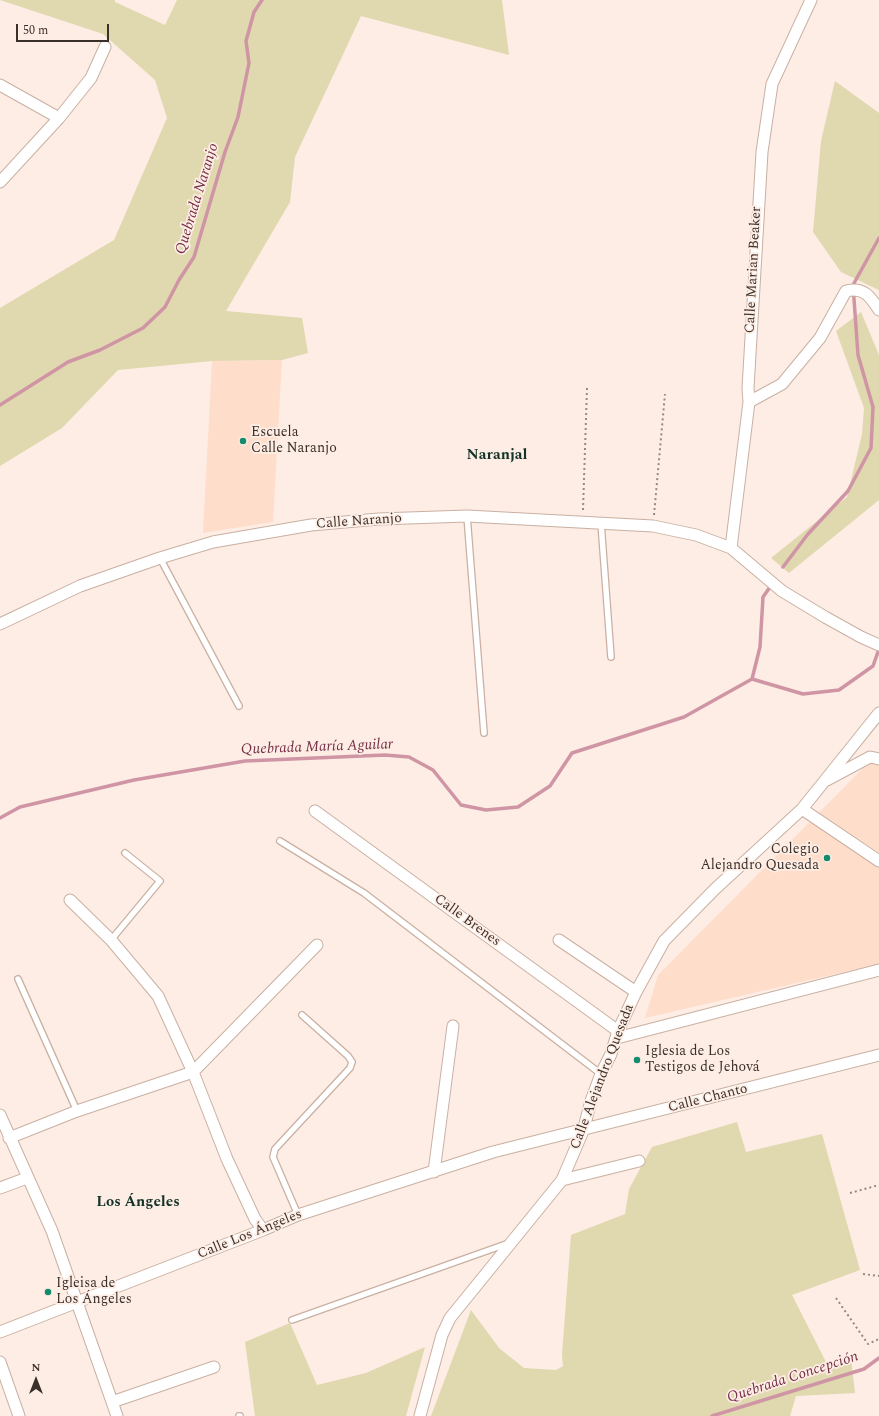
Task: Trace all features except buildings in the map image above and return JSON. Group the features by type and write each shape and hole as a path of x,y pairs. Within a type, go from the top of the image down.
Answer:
{"street":[{"name":"Calle Marian Beaker","path":"731,548 750,402 748,388 762,152 772,84 811,0"},
{"path":"0,182 58,118 90,78 105,47"},
{"path":"0,85 58,118"},
{"path":"750,402 782,384 820,338 846,291 861,290 869,295 879,310"},
{"name":"Calle Naranjo","path":"0,624 80,586 160,558 213,542 311,525 379,519 467,516 583,522 653,526 696,535 731,548"},
{"path":"731,548 782,591 825,618 861,637 879,644"},
{"name":"Calle Alejandro Quesada","path":"420,1416 442,1335 450,1318 562,1180 583,1131 601,1074 617,1035 636,992 664,941 715,889 802,809 879,712"},
{"path":"823,782 870,757 879,759"},
{"path":"802,809 879,861"},
{"name":"Calle Brenes","path":"316,811 617,1035"},
{"path":"70,900 111,940 158,996 193,1072 227,1159 254,1219 263,1230"},
{"path":"559,940 636,992"},
{"path":"9,1138 77,1111 193,1072 317,945"},
{"path":"617,1035 879,970"},
{"path":"434,1172 453,1026"},
{"name":"Calle Chanto","path":"583,1131 879,1055"},
{"path":"0,1115 52,1231 117,1416"},
{"name":"Calle Los Ángeles","path":"1,1330 78,1303 298,1215 492,1152 583,1131"},
{"path":"562,1180 639,1162"},
{"path":"0,1188 27,1178"},
{"path":"0,1362 19,1416"},
{"path":"112,1402 214,1367"}],"lane":[{"path":"467,516 484,733"},
{"path":"600,523 611,657"},
{"path":"160,558 239,706"},
{"path":"280,841 364,893 601,1074"},
{"path":"111,940 160,881 124,853"},
{"path":"18,979 77,1111"},
{"path":"298,1215 273,1157 275,1148 350,1068 352,1062 348,1056 302,1015"},
{"path":"292,1320 513,1241"}],"path":[{"path":"583,522 587,388"},
{"path":"653,526 665,394"},
{"path":"850,1193 879,1185"},
{"path":"863,1274 879,1276"},
{"path":"836,1298 868,1344 879,1339"}],"shaded area":[{"path":"0,0 115,0 115,2 165,25 177,0 502,0 509,55 361,16 295,157 290,202 226,311 302,318 308,353 282,360 212,361 118,370 62,428 0,466 0,308 114,240 167,118 155,80 103,34"},
{"path":"835,81 879,113 879,290 841,272 813,232 821,141"},
{"path":"861,312 879,355 879,500 789,573 771,558 847,497 862,434 864,408 836,331"},
{"name":"Escuela Calle Naranjo","path":"282,360 273,522 203,533 212,361"},
{"name":"Colegio Alejandro Quesada","path":"879,752 879,964 645,1018 658,975"},
{"path":"737,1122 746,1152 822,1134 860,1270 792,1295 826,1362 851,1359 855,1393 796,1396 790,1416 431,1416 471,1310 499,1348 524,1368 556,1370 563,1366 562,1355 571,1235 625,1214 629,1189 652,1147"},
{"path":"290,1323 317,1385 366,1373 425,1347 406,1416 255,1416 245,1342"}],"waterway":[{"name":"Quebrada Naranjo","path":"0,405 68,362 100,350 143,328 165,307 179,280 194,257 225,152 238,117 249,63 246,41 254,12 262,0"},
{"name":"Quebrada María Aguilar","path":"783,567 808,534 848,491 871,448 873,407 858,355 853,285 879,238"},
{"name":"Quebrada María Aguilar","path":"0,818 20,807 134,780 245,761 385,755 409,757 433,770 461,805 486,810 518,807 550,786 572,753 684,717 752,679 760,647 763,597 770,587"},
{"path":"752,679 803,694 839,690 873,666 879,649"},
{"name":"Quebrada Concepción","path":"712,1416 864,1369 879,1358"}],"place":[{"name":"Escuela Calle Naranjo","path":"243,441"},
{"name":"Colegio Alejandro Quesada","path":"827,858"},
{"name":"Iglesia de Los Testigos de Jehová","path":"637,1060"},
{"name":"Igleisa de Los Ángeles","path":"48,1292"}],"district":[{"name":"Naranjal","path":"497,456"},
{"name":"Los Ángeles","path":"138,1203"}]}
